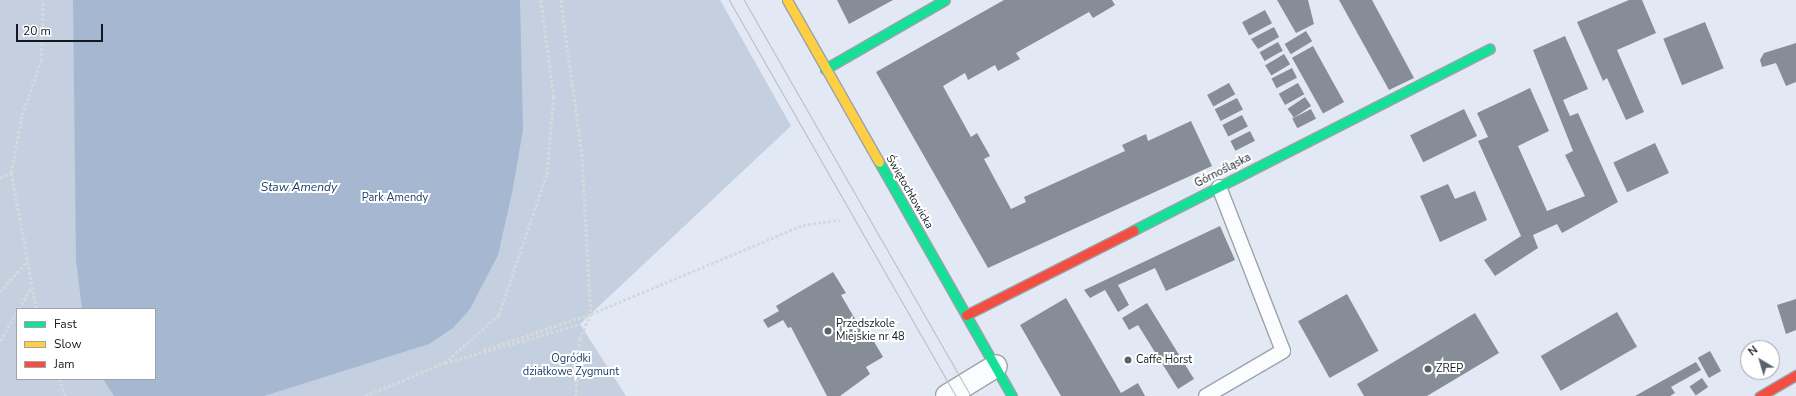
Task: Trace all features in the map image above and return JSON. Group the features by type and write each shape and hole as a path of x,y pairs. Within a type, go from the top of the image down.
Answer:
{"street":[{"name":"Świętochłowicka","path":"787,0 1012,396"},
{"path":"825,69 945,0"},
{"name":"Górnośląska","path":"966,314 1490,49"},
{"path":"947,396 996,366"},
{"path":"1760,396 1796,375"}],"lane":[{"path":"1206,396 1283,351 1219,187"}],"path":[{"path":"36,308 11,173 22,115 41,61 43,0"},
{"path":"445,363 499,315 547,175 554,97 541,0"},
{"path":"561,0 582,154 591,314 580,339 576,396"},
{"path":"0,178 11,173"},
{"path":"365,396 445,363 591,314 803,224 840,220"},
{"path":"0,292 26,261"},
{"path":"20,308 31,287"},
{"path":"0,341 16,314"},
{"path":"445,363 580,324"},
{"path":"59,380 66,396"}],"green space":[{"name":"Park Amendy","path":"0,0 720,0 791,126 580,324 626,396 0,396"}],"water":[{"name":"Staw Amendy","path":"73,0 520,0 523,130 512,193 498,255 470,309 453,328 429,344 264,396 114,396 104,380 156,380 156,308 82,308 76,260"}],"building":[{"path":"837,0 893,0 849,24"},
{"path":"1004,0 1112,0 1115,5 1093,18 1089,12 1016,53 1020,59 998,71 995,65 968,80 965,73 943,86 971,137 977,133 990,156 984,159 1011,209 1026,202 1024,197 1125,151 1122,145 1146,134 1148,141 1191,121 1212,166 988,268 876,72"},
{"path":"1277,0 1308,0 1314,24 1296,33"},
{"path":"1339,0 1372,0 1414,78 1389,90"},
{"path":"1629,0 1642,0 1656,33 1617,50 1644,112 1626,120 1607,78 1603,81 1577,22"},
{"path":"1265,10 1272,23 1249,35 1242,22"},
{"path":"1705,22 1724,68 1682,85 1663,39"},
{"path":"1274,27 1279,37 1258,49 1251,39"},
{"path":"1306,31 1312,41 1291,54 1285,44"},
{"path":"1565,36 1588,89 1563,100 1570,116 1578,113 1618,202 1562,233 1557,224 1533,235 1538,248 1495,276 1484,260 1521,236 1478,141 1488,137 1477,113 1530,88 1549,131 1518,146 1547,211 1585,196 1565,155 1573,151 1533,50"},
{"path":"1278,42 1283,51 1264,61 1260,52"},
{"path":"1796,43 1796,82 1786,86 1776,63 1762,67 1760,60 1764,53"},
{"path":"1313,46 1344,102 1323,114 1292,58"},
{"path":"1284,54 1290,64 1271,76 1265,65"},
{"path":"1292,68 1297,78 1277,88 1272,78"},
{"path":"1229,83 1235,94 1213,106 1207,95"},
{"path":"1298,83 1304,94 1285,105 1279,94"},
{"path":"1305,97 1311,106 1294,118 1288,109"},
{"path":"1237,98 1243,110 1221,121 1215,109"},
{"path":"1311,109 1316,119 1297,128 1292,119"},
{"path":"1464,109 1477,136 1423,162 1410,135"},
{"path":"1242,115 1248,127 1228,137 1222,125"},
{"path":"1250,131 1255,141 1235,151 1230,141"},
{"path":"1655,143 1669,173 1627,192 1613,162"},
{"path":"1448,184 1455,199 1475,191 1487,220 1440,242 1420,196"},
{"path":"1220,226 1235,260 1166,291 1155,268 1118,285 1129,305 1118,312 1105,290 1090,298 1084,290"},
{"name":"Przedszkole Miejskie nr 48","path":"833,272 846,293 841,295 865,336 869,333 883,357 866,367 870,374 840,396 827,396 791,327 788,328 783,320 768,328 763,320 779,311 776,306"},
{"path":"1347,294 1379,351 1330,378 1298,321"},
{"path":"1066,298 1121,393 1138,383 1145,396 1061,396 1020,325"},
{"path":"1796,299 1796,330 1786,334 1777,305"},
{"path":"1147,303 1194,379 1178,389 1138,325 1129,330 1122,318"},
{"path":"1617,312 1637,347 1561,391 1541,356"},
{"name":"ZREP","path":"1475,313 1499,353 1427,396 1364,396 1357,384"},
{"path":"1710,351 1721,371 1709,378 1698,358"},
{"path":"1696,362 1701,370 1671,387 1675,393 1670,396 1635,396"},
{"path":"1702,378 1708,387 1696,396 1690,386"}],"tram line":[{"path":"729,0 956,396"},
{"path":"744,0 971,396"}],"traffic: fast":[{"path":"825,69 945,0"},
{"path":"1134,230 1490,49"},
{"path":"879,162 1012,396"}],"traffic: slow":[{"path":"787,0 879,162"}],"traffic: jam":[{"path":"966,315 1134,230"},
{"path":"1760,396 1796,375"}],"place":[{"name":"Przedszkole Miejskie nr 48","path":"828,331"},
{"name":"Caffe Horst","path":"1128,360"},
{"name":"ZREP","path":"1428,369"}],"park label":[{"name":"Ogródki działkowe Zygmunt","path":"571,366"}]}
